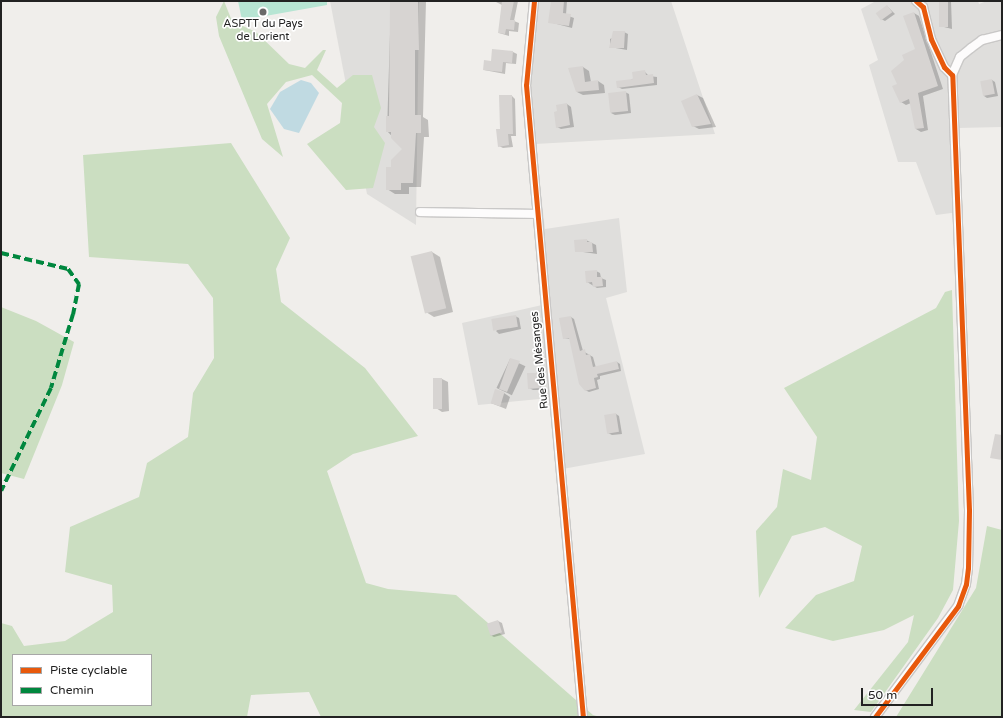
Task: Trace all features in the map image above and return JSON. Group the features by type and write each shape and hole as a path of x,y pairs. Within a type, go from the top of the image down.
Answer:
{"street":[{"name":"Rue des Mésanges","path":"534,1 526,85 536,214 584,717"},
{"path":"916,1 924,7 931,39 944,67 952,75"},
{"path":"876,717 958,606 966,584 969,510 952,75 960,57 971,48 982,40 1002,35"},
{"path":"420,212 536,214"}],"shaded area":[{"path":"330,1 419,1 416,225 367,194"},
{"path":"531,1 671,1 715,134 535,144 545,229 619,218 627,292 606,298 645,454 557,470 550,398 478,405 462,323 542,305 522,82"},
{"path":"876,1 978,1 979,4 987,1 1002,1 1002,127 958,128 959,212 936,215 916,162 898,162 869,65 878,60 861,9"}],"green space":[{"path":"224,1 232,21 256,32 289,64 305,68 323,50 326,50 317,70 337,88 353,75 372,75 381,108 374,127 385,143 373,188 346,190 307,144 340,123 342,103 312,75 286,82 267,104 283,157 262,139 219,36 216,17"},
{"name":"ASPTT du Pays de Lorient","path":"238,1 327,1 327,5 242,20"},
{"path":"231,143 290,238 276,269 281,302 365,368 418,436 353,454 327,471 366,583 388,589 456,595 593,715 600,717 321,717 309,692 251,695 247,717 1,717 1,623 12,626 24,646 65,641 113,612 112,585 65,572 70,527 139,497 147,463 188,437 193,393 214,358 213,298 188,264 89,257 83,155"},
{"path":"952,290 959,521 953,590 938,618 871,712 854,710 908,642 914,615 884,630 833,641 785,628 816,595 854,581 862,546 825,527 792,536 759,598 756,531 777,507 783,469 811,480 817,437 784,388 936,308 945,292"},
{"path":"1,307 36,321 74,342 62,385 24,479 1,473"},
{"path":"987,526 1002,530 1002,717 896,717 976,588"}],"water":[{"path":"301,80 311,83 319,93 299,133 284,129 270,109 280,92"}],"building":[{"path":"390,1 418,1 419,50 415,50 415,115 421,115 421,133 416,133 413,183 401,183 401,190 386,190 386,167 391,167 391,160 402,149 391,138 391,132 386,132 386,116 389,116"},
{"path":"502,1 514,1 510,20 515,20 514,30 506,29 505,34 498,33"},
{"path":"551,1 564,1 563,13 571,14 569,26 548,23"},
{"path":"939,1 948,1 948,27 939,27"},
{"path":"887,5 892,12 881,21 876,13"},
{"path":"914,12 938,86 918,93 924,128 915,129 909,99 900,103 892,86 897,84 891,71 904,60 902,55 915,49 903,16"},
{"path":"613,31 625,31 624,48 609,48"},
{"path":"492,49 513,51 512,63 503,62 502,72 483,70 484,60 491,61"},
{"path":"583,66 585,82 598,80 599,90 576,92 568,68"},
{"path":"645,70 646,75 653,74 654,83 617,88 616,81 633,79 632,72"},
{"path":"992,79 995,94 983,96 980,81"},
{"path":"626,91 628,111 610,113 608,93"},
{"path":"697,94 711,124 692,127 681,101"},
{"path":"499,95 512,95 513,134 508,134 509,145 498,147 496,129 500,129"},
{"path":"567,103 570,125 556,128 554,112 557,111 556,105"},
{"path":"587,239 587,242 592,242 593,252 575,252 574,240"},
{"path":"432,251 446,308 425,314 411,256"},
{"path":"597,270 597,277 602,277 603,286 593,287 592,282 586,283 585,271"},
{"path":"516,315 518,327 493,331 491,319"},
{"path":"571,316 580,351 585,349 586,355 590,354 593,367 617,361 619,369 597,374 598,377 594,378 596,388 585,391 579,384 569,338 563,339 559,318"},
{"path":"510,358 520,361 507,392 499,389"},
{"path":"527,373 538,373 540,388 528,389"},
{"path":"433,378 442,378 442,409 433,409"},
{"path":"495,389 505,392 500,406 491,403"},
{"path":"616,413 619,432 607,434 604,415"},
{"path":"995,434 1002,435 1002,460 990,458"},
{"path":"498,620 502,632 491,636 487,624"}],"marked path":[{"path":"1,253 68,269 79,284 73,314 51,388 1,491"}],"cycle path":[{"path":"534,1 526,85 583,717"},
{"path":"875,717 958,606 966,584 968,568 969,510 952,75 944,67 931,39 923,7 916,1"}],"place":[{"name":"ASPTT du Pays de Lorient","path":"263,12"}]}
